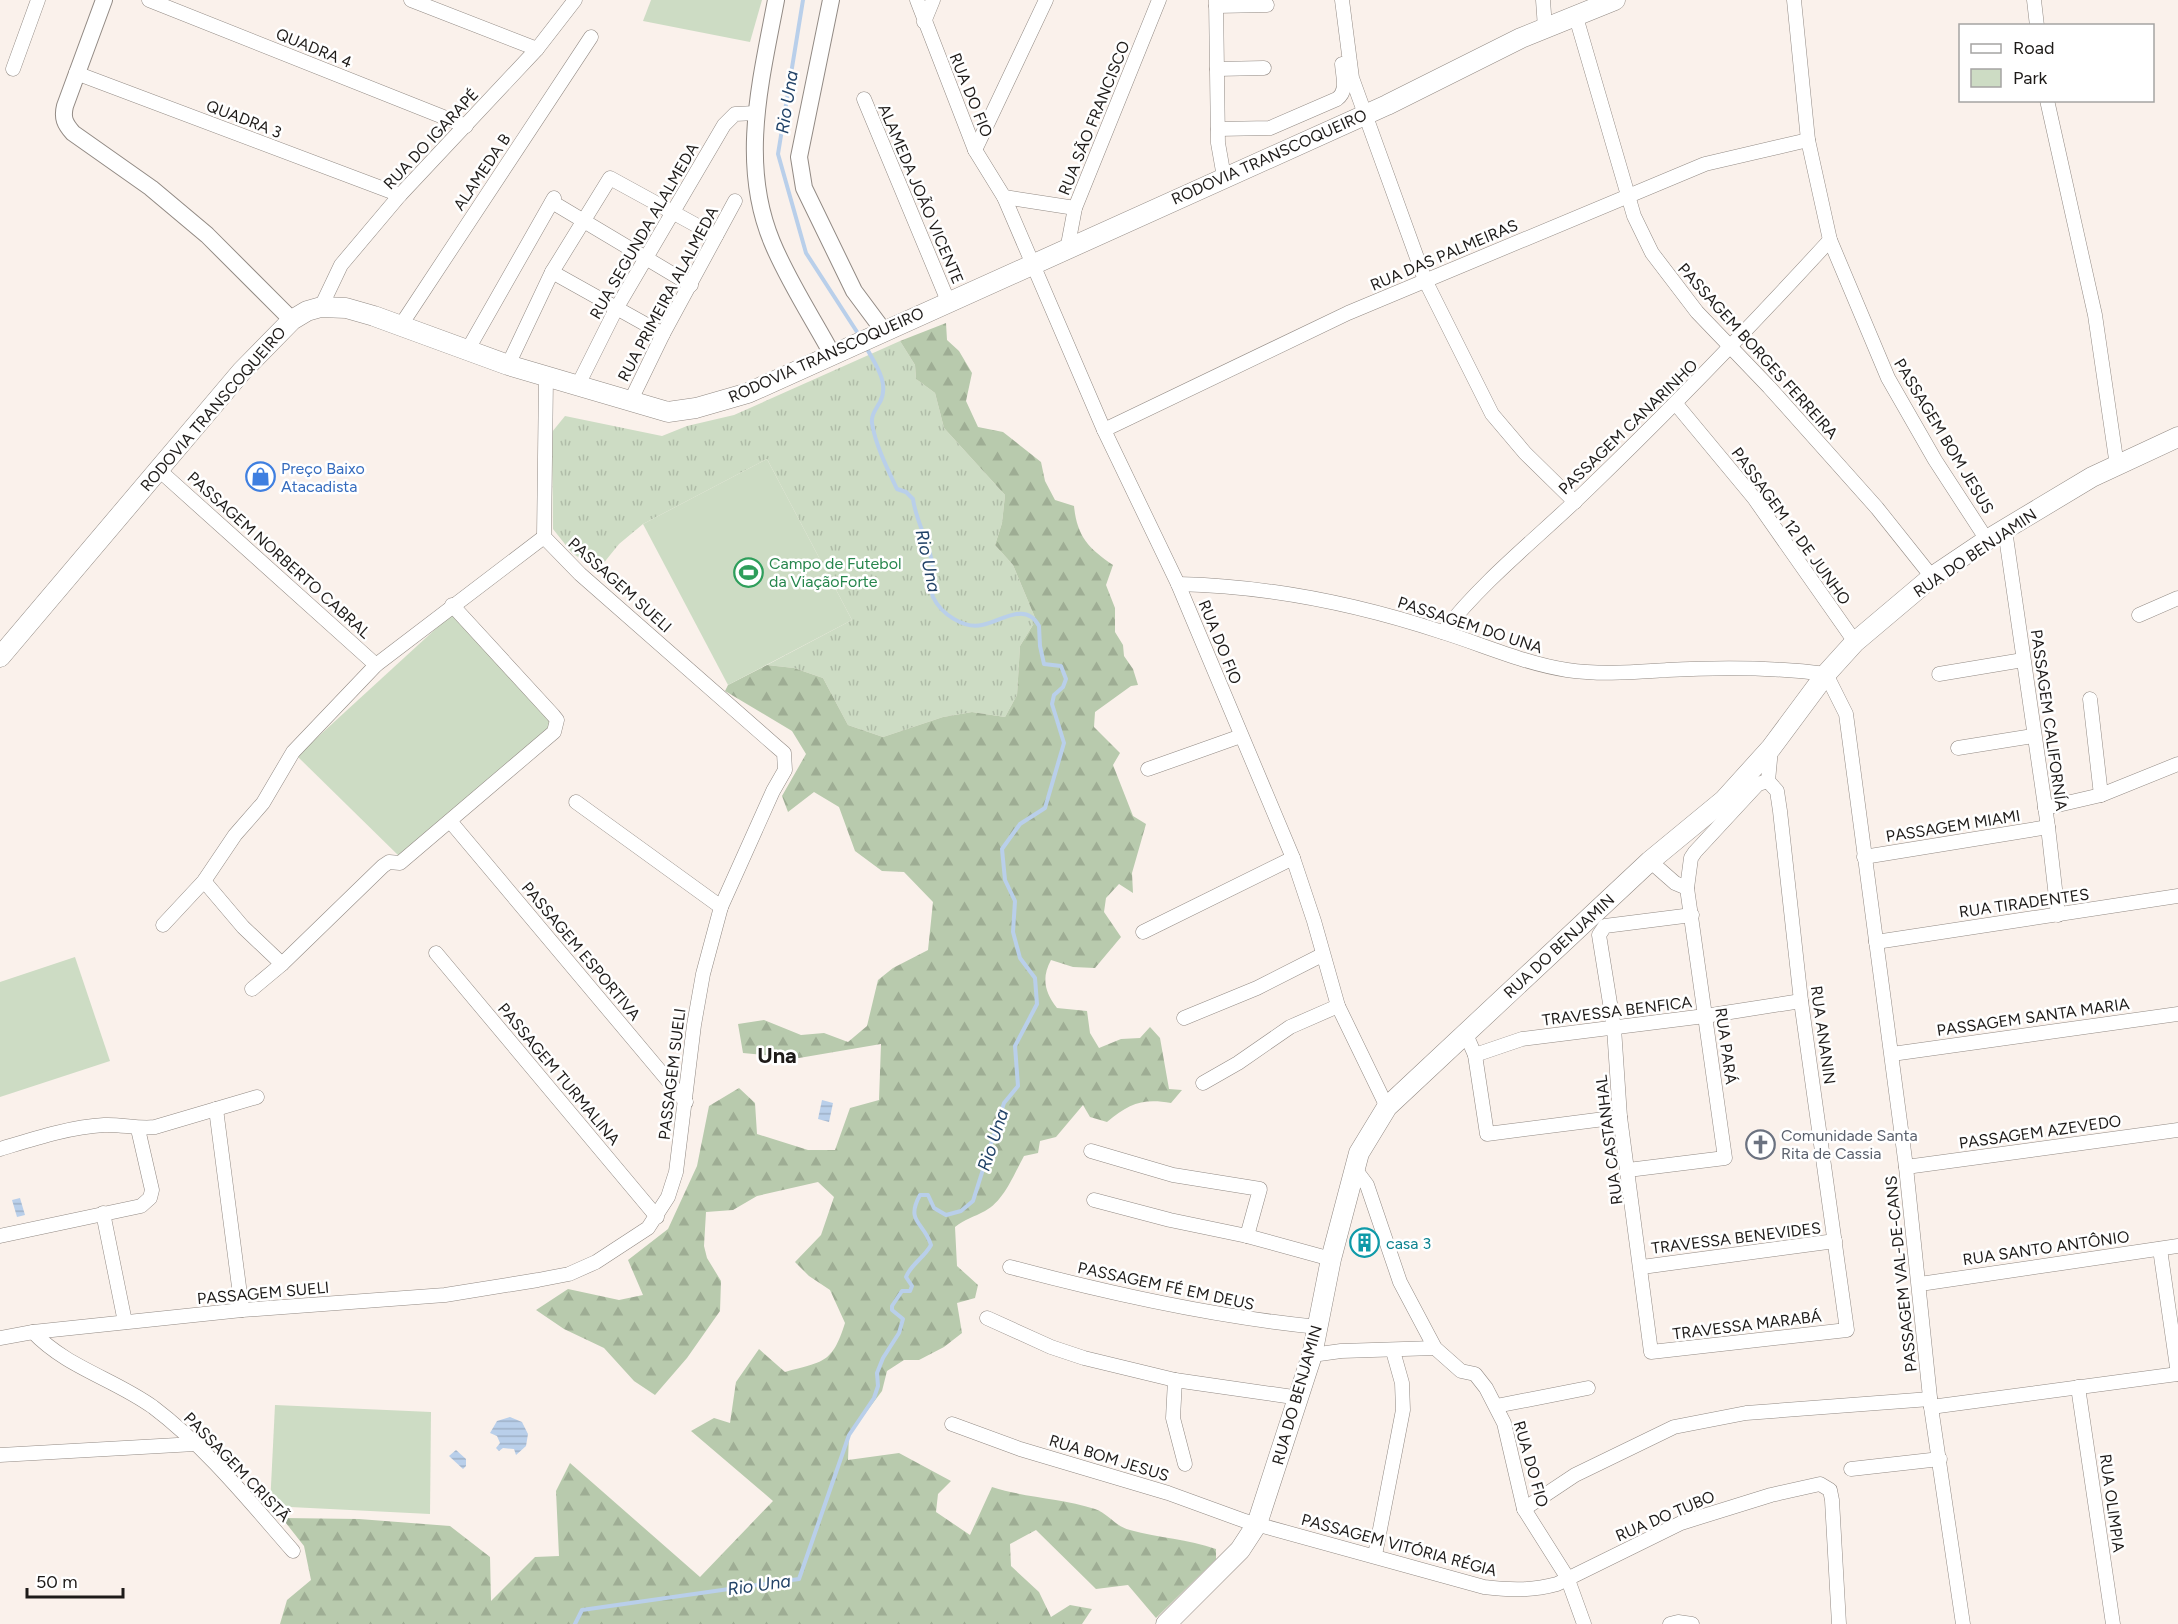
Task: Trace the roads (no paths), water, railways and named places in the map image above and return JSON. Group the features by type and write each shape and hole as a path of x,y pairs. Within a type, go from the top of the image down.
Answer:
{"main road":[{"name":"RODOVIA TRANSCOQUEIRO","path":"0,657 242,371 292,320 321,307 346,308 401,325 508,366 630,402 668,412 696,408 748,393 1387,105 1564,19 1576,17 1615,0"},
{"name":"RUA DO BENJAMIN","path":"1166,1624 1240,1550 1257,1524 1300,1398 1312,1355 1331,1259 1360,1153 1388,1107 1465,1032 1650,861 1724,800 1771,748 1826,674 1855,642 1932,577 1987,540 2092,477 2178,437"}],"street":[{"path":"13,69 38,0"},
{"path":"104,0 65,106 63,115 73,133 151,188 207,235 292,320"},
{"name":"QUADRA 4","path":"149,0 466,126"},
{"path":"411,0 537,49"},
{"name":"RUA DO IGARAPÉ","path":"321,307 341,265 400,195 537,49 575,0"},
{"path":"776,0 756,113 754,162 759,201 772,241 837,352"},
{"path":"831,0 799,157 804,188 854,291 879,332"},
{"name":"RUA DO FIO","path":"917,0 975,150 1004,197 1104,430 1178,584 1293,858 1338,1006 1388,1107"},
{"path":"924,22 933,0"},
{"path":"975,150 1046,0"},
{"name":"RUA SÃO FRANCISCO","path":"1067,250 1075,208 1159,0"},
{"path":"1218,129 1270,128 1342,95 1344,86 1336,0"},
{"path":"1342,0 1352,78 1425,280 1492,414 1508,435 1575,502"},
{"path":"1543,0 1545,28"},
{"name":"PASSAGEM BOM JESUS","path":"1794,0 1808,140 1830,240 1888,378 1935,460 1987,540"},
{"path":"2034,0 2037,24"},
{"path":"1224,177 1218,129 1216,3 1267,5"},
{"name":"PASSAGEM BORGES FERREIRA","path":"1576,17 1628,196 1652,253 1677,289 1877,508 1932,577"},
{"name":"ALAMEDA B","path":"401,325 591,37"},
{"path":"1217,69 1264,68"},
{"name":"QUADRA 3","path":"76,73 400,195"},
{"name":"ALAMEDA JOÃO VICENTE","path":"864,99 948,301"},
{"path":"2047,102 2096,315 2117,465"},
{"name":"RUA SEGUNDA ALALMEDA","path":"577,387 616,309 724,125 735,114 756,113"},
{"name":"RUA DAS PALMEIRAS","path":"1104,430 1348,313 1705,164 1808,140"},
{"path":"508,366 552,272 610,178 716,236"},
{"path":"1004,197 1075,208"},
{"path":"467,351 553,200 645,260 690,285"},
{"name":"RUA PRIMEIRA ALALMEDA","path":"630,402 663,334 735,201"},
{"name":"PASSAGEM CANARINHO","path":"1443,632 1464,605 1676,404 1830,240"},
{"path":"552,272 663,334"},
{"name":"PASSAGEM SUELI","path":"0,1338 33,1332 242,1310 444,1295 569,1274 628,1243 657,1217 676,1172 694,1025 703,974 721,907 773,791 785,770 784,753 580,574 544,537 546,378"},
{"name":"PASSAGEM 12 DE JUNHO","path":"1676,404 1754,498 1855,642"},
{"name":"PASSAGEM NORBERTO CABRAL","path":"159,470 376,665"},
{"name":"PASSAGEM CALIFORNÍA","path":"2005,530 2033,736 2048,827 2058,915"},
{"path":"162,925 204,881 235,835 262,803 292,752 376,665 452,605 492,579 544,537"},
{"name":"PASSAGEM DO UNA","path":"1178,584 1221,585 1332,603 1443,632 1510,658 1570,671 1634,673 1775,668 1826,674"},
{"path":"2139,615 2178,598"},
{"path":"252,989 282,964 383,866 389,862 400,862 554,732 557,725 553,715 452,605"},
{"path":"1939,674 2023,660"},
{"name":"PASSAGEM VAL-DE-CANS","path":"1826,674 1846,714 1906,1167 1920,1284 1930,1403 1964,1624"},
{"path":"2090,699 2101,795"},
{"path":"1148,769 1241,736"},
{"path":"1958,748 2033,736"},
{"name":"RUA ANANIN","path":"1771,748 1768,781 1777,791 1780,811 1801,1001 1846,1330"},
{"path":"2045,808 2101,795 2178,764"},
{"name":"RUA PARÁ","path":"1628,1170 1725,1158 1687,888 1691,858 1695,852 1758,784 1768,781"},
{"path":"576,802 721,907"},
{"name":"PASSAGEM ESPORTIVA","path":"450,821 686,1102"},
{"name":"PASSAGEM MIAMI","path":"1864,857 2048,827"},
{"path":"1143,932 1293,858"},
{"path":"1650,861 1675,883 1687,888"},
{"path":"204,881 243,927 282,964"},
{"name":"RUA TIRADENTES","path":"1876,942 2178,896"},
{"name":"RUA CASTANHAL","path":"1652,1353 1620,1117 1614,1028 1599,935 1605,926 1692,915"},
{"name":"PASSAGEM TURMALINA","path":"436,953 657,1217"},
{"path":"1184,1018 1257,988 1322,955"},
{"name":"TRAVESSA BENFICA","path":"1475,1055 1522,1039 1705,1016 1801,1001"},
{"path":"1203,1083 1238,1063 1298,1022 1338,1006"},
{"name":"PASSAGEM SANTA MARIA","path":"1892,1054 2178,1014"},
{"path":"1465,1032 1475,1055 1487,1134 1620,1117"},
{"path":"0,1149 82,1128 104,1125 138,1129 180,1121 257,1097"},
{"path":"216,1109 242,1310"},
{"path":"0,1236 141,1206 150,1198 152,1190 138,1129"},
{"name":"PASSAGEM AZEVEDO","path":"1906,1167 2178,1130"},
{"path":"1092,1151 1173,1175 1260,1189 1247,1236"},
{"name":"RUA DO FIO","path":"1360,1153 1366,1185 1400,1282 1435,1348 1461,1371 1475,1374 1496,1406 1504,1423 1524,1509 1567,1577 1584,1624"},
{"path":"1094,1200 1170,1220 1247,1236 1331,1259"},
{"path":"103,1213 125,1322"},
{"name":"TRAVESSA BENEVIDES","path":"1642,1266 1835,1241"},
{"name":"RUA SANTO ANTÔNIO","path":"1920,1284 2178,1246"},
{"path":"1524,1509 1575,1475 1674,1426 1746,1413 1930,1403 2178,1374 2160,1249"},
{"name":"PASSAGEM FÉ EM DEUS","path":"1010,1267 1094,1289 1246,1320 1318,1328"},
{"path":"987,1318 1073,1354 1175,1380 1300,1398"},
{"name":"TRAVESSA MARABÁ","path":"1652,1353 1846,1330"},
{"name":"PASSAGEM CRISTÃ","path":"33,1332 58,1355 144,1401 172,1422 225,1474 293,1551"},
{"path":"1312,1355 1341,1351 1435,1348"},
{"path":"1375,1555 1403,1410 1402,1383 1393,1351"},
{"path":"1175,1380 1173,1418 1185,1464"},
{"name":"RUA OLIMPIA","path":"2078,1386 2113,1624"},
{"path":"1496,1406 1588,1389"},
{"name":"RUA BOM JESUS","path":"952,1424 1257,1524"},
{"path":"0,1455 195,1444"},
{"path":"1851,1469 1940,1460"},
{"name":"RUA DO TUBO","path":"1567,1577 1681,1523 1814,1483 1830,1490 1832,1500 1839,1624"},
{"name":"PASSAGEM VITÓRIA RÉGIA","path":"1257,1524 1484,1587 1540,1589 1557,1584 1567,1577"},
{"path":"1674,1623 1692,1624"}],"water":[{"path":"822,1100 833,1103 829,1122 818,1119"},
{"path":"20,1198 25,1215 17,1217 12,1200"},
{"path":"510,1417 522,1422 528,1434 526,1446 516,1455 514,1449 503,1448 499,1451 496,1448 500,1443 497,1436 490,1433 497,1421"},
{"path":"456,1450 466,1459 466,1466 463,1469 449,1456"}],"waterway":[{"name":"Rio Una","path":"803,0 778,154 806,253 859,335"},
{"name":"Rio Una","path":"575,1624 582,1610 799,1579 849,1435 874,1398 878,1386 877,1373 883,1358 899,1333 903,1319 892,1310 892,1306 902,1291 910,1291 912,1286 906,1277 931,1245 915,1217 916,1204 920,1195 928,1195 934,1208 946,1215 961,1211 973,1201 1004,1103 1018,1086 1015,1046 1037,1004 1035,978 1020,958 1013,932 1015,901 1005,880 1002,849 1020,824 1045,808 1064,743 1052,704 1054,695 1063,687 1066,679 1061,666 1044,664 1039,626 1034,619 1021,614 982,625 968,625 947,614 933,597 932,561 913,499 906,492 897,489 876,440 872,417 883,395 883,388 880,374 866,347"}],"place":[{"name":"Preço Baixo Atacadista","path":"260,477"},
{"name":"Campo de Futebol da ViaçãoForte","path":"748,572"},
{"name":"Comunidade Santa Rita de Cassia","path":"1760,1144"},
{"name":"casa 3","path":"1365,1243"}],"district":[{"name":"Una","path":"777,1055"}]}
